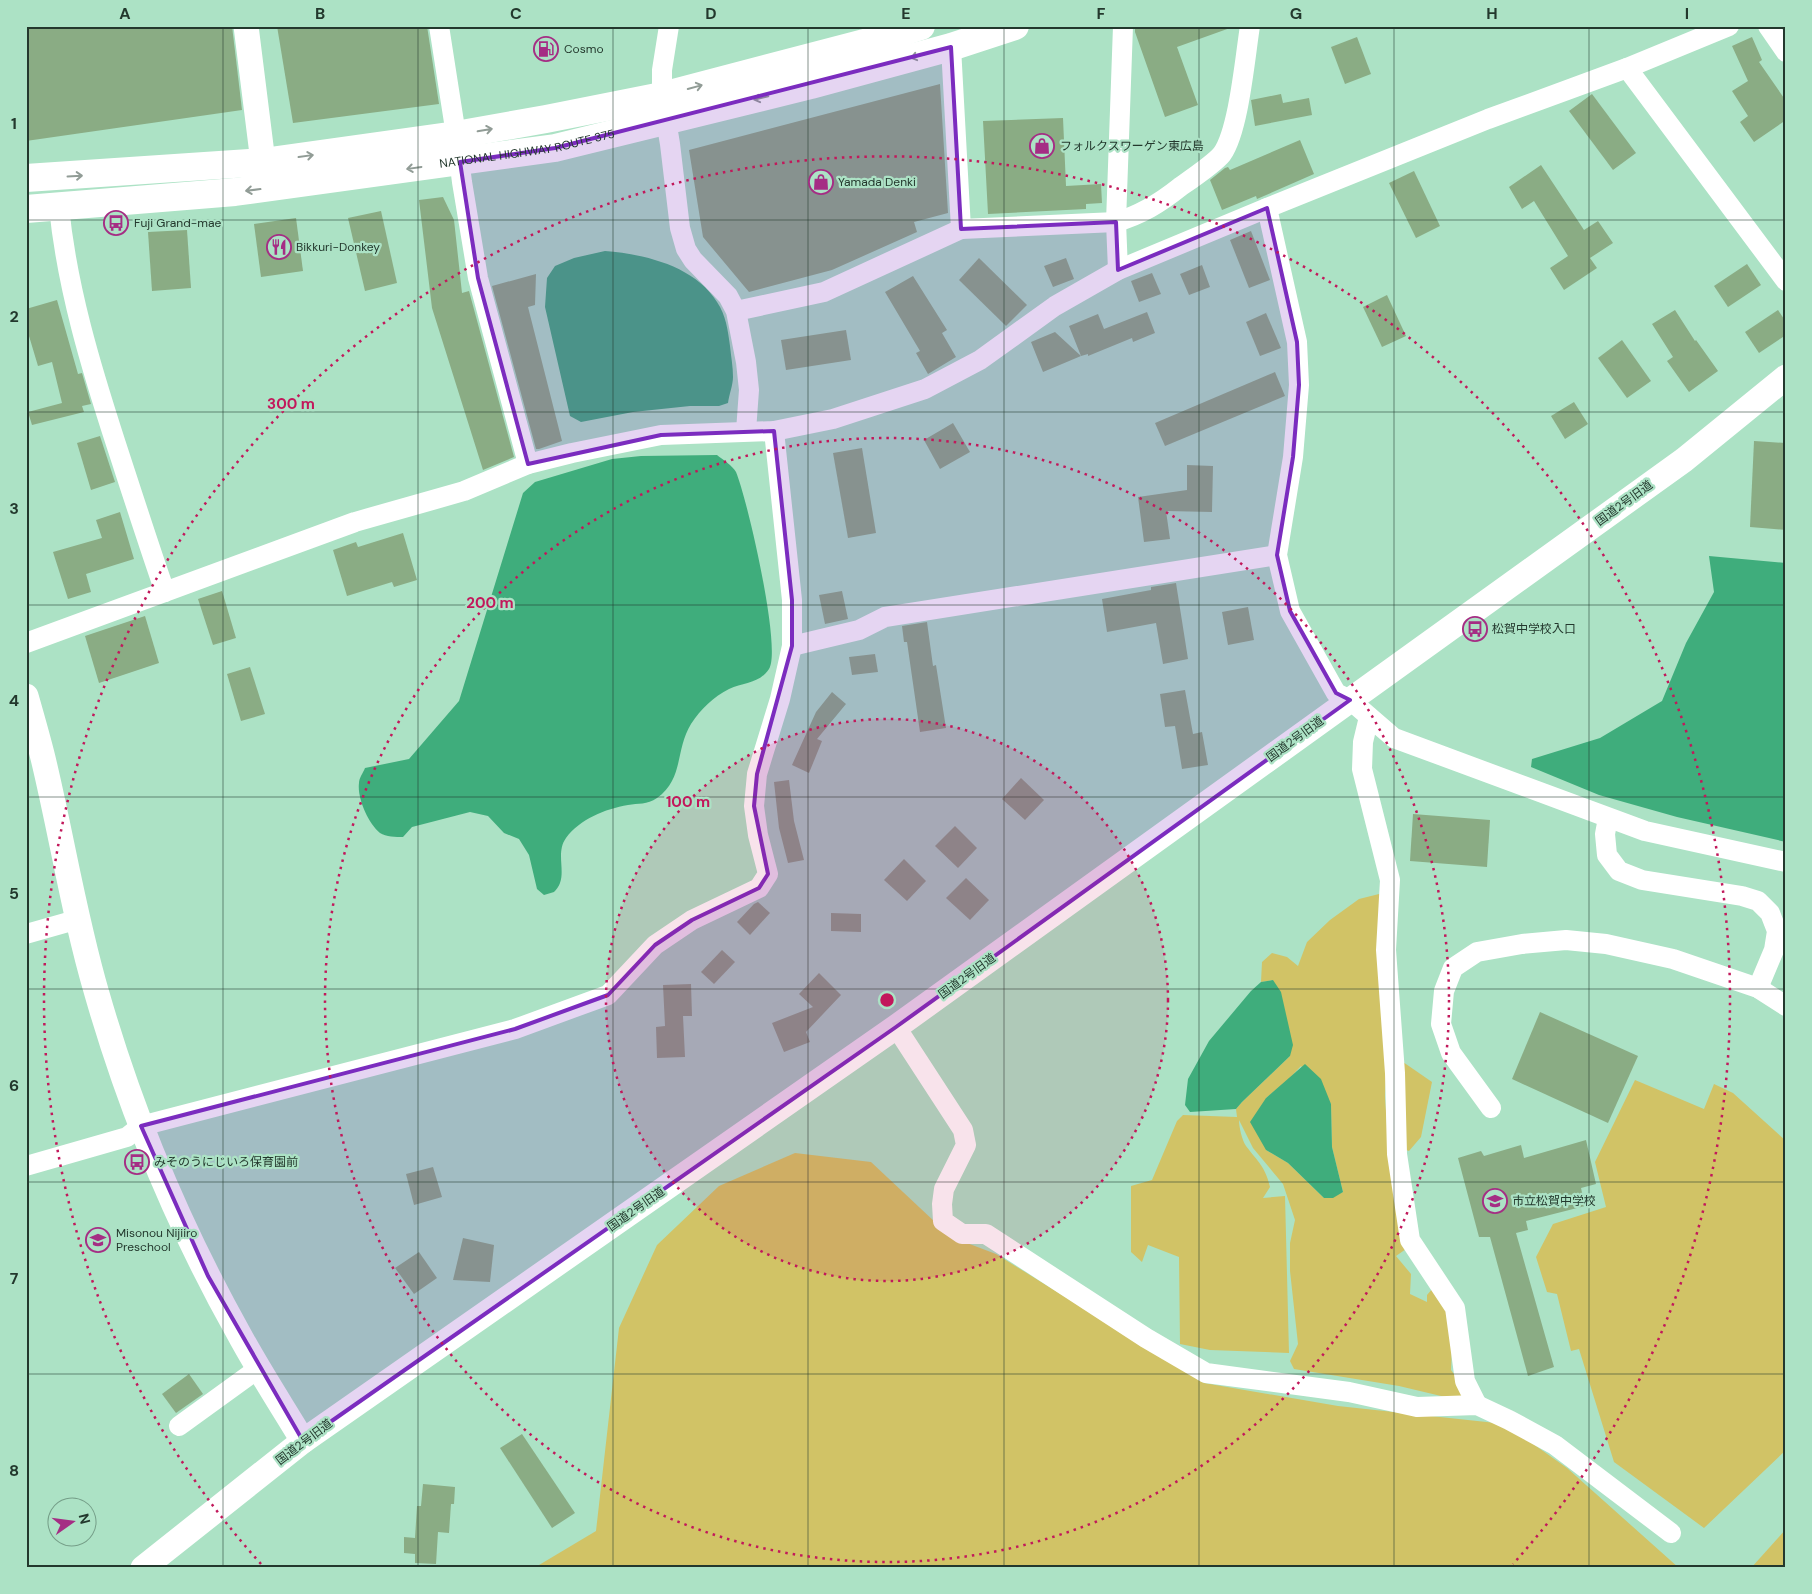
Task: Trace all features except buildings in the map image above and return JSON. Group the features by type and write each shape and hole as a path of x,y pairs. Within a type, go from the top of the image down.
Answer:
{"highway":[{"name":"NATIONAL HIGHWAY ROUTE 375","path":"26,209 235,192 555,148 664,109 921,26"},
{"name":"NATIONAL HIGHWAY ROUTE 375","path":"26,178 93,175 263,162 456,135 546,119 664,109 811,85 1015,26"}],"street":[{"path":"246,26 263,162"},
{"path":"439,26 478,278 528,464"},
{"path":"669,26 662,70 664,109 680,228 686,249 693,260 728,296 736,311 746,362 749,390 746,431"},
{"path":"1118,270 1116,222 1124,26"},
{"path":"736,311 824,292 960,230 1116,222 1136,216 1158,204 1222,154 1230,137 1238,106 1250,26"},
{"path":"26,643 355,522 464,491 528,464 572,452 661,436 774,431 833,419 925,389 980,360 1055,306 1118,270 1488,119 1627,68 1729,26"},
{"path":"1768,26 1786,52"},
{"path":"951,46 960,230"},
{"path":"1627,68 1786,282"},
{"path":"59,207 62,242 84,341 164,592"},
{"path":"1267,208 1297,342 1298,385 1293,457 1277,555 1290,611 1336,693 1350,700 1394,738 1645,831 1786,862"},
{"name":"国道2号旧道","path":"143,1568 303,1441 896,1027 1684,460 1786,377"},
{"path":"26,1166 126,1137 141,1126 515,1029 608,995 655,945 692,920 759,888 768,874 758,835 754,806 758,774 780,699 792,646 792,600 774,431"},
{"path":"792,646 859,630 885,617 1277,555"},
{"path":"26,696 43,758 78,920 97,994 141,1126 175,1206 208,1276 240,1336 303,1441"},
{"path":"1369,717 1363,742 1362,769 1390,880 1386,950 1395,1073 1397,1154 1401,1183 1410,1240 1455,1308 1465,1381 1477,1405"},
{"path":"1608,818 1605,834 1607,855 1619,871 1642,880 1742,896 1758,901 1770,913 1777,931 1774,950 1758,988"},
{"path":"26,934 78,920"},
{"path":"1491,1108 1451,1053 1442,1024 1444,991 1453,968 1477,952 1522,944 1566,940 1606,944 1673,959 1758,988 1786,1006"},
{"path":"896,1027 963,1130 966,1146 944,1189 942,1204 943,1221 962,1234 986,1234 1146,1338 1206,1373 1349,1392 1417,1407 1477,1405 1510,1420 1555,1445 1670,1533"},
{"path":"180,1426 260,1368"}],"highlighted area":[{"path":"951,47 961,229 1116,222 1118,270 1267,208 1297,342 1299,385 1293,457 1277,555 1290,611 1336,693 1350,700 896,1027 303,1441 208,1276 141,1126 515,1029 608,995 655,945 692,920 759,888 768,874 754,806 757,774 792,646 792,600 774,431 661,435 528,464 478,278 460,162 555,148"}],"shaded area":[{"path":"605,251 636,255 667,264 696,279 717,302 725,318 732,362 733,377 728,403 719,406 690,406 633,412 581,422 570,416 545,307 547,278 555,266 574,258"},
{"path":"717,455 735,470 748,511 762,573 771,633 772,656 769,669 765,674 751,682 723,692 699,713 686,734 675,773 666,790 650,802 611,809 578,825 563,843 560,884 554,892 544,895 537,889 529,855 519,839 504,833 488,816 470,812 412,827 403,837 388,836 380,833 371,823 362,803 359,789 360,777 365,768 409,759 459,701 523,493 535,482 612,459 641,456"},
{"path":"1709,556 1786,563 1786,842 1677,817 1599,795 1531,767 1532,759 1600,738 1662,701 1686,643 1714,592"},
{"path":"1383,893 1388,1043 1385,1096 1389,1156 1406,1249 1396,1256 1411,1274 1410,1294 1427,1302 1427,1295 1433,1288 1451,1320 1451,1370 1461,1384 1462,1401 1399,1386 1294,1369 1290,1361 1298,1344 1290,1271 1290,1243 1295,1220 1283,1184 1253,1148 1239,1120 1246,1146 1261,1165 1268,1180 1270,1187 1263,1198 1285,1196 1289,1353 1210,1350 1180,1344 1179,1257 1148,1245 1142,1262 1131,1252 1131,1186 1152,1180 1177,1121 1183,1115 1237,1117 1236,1109 1242,1102 1290,1056 1273,980 1261,982 1262,962 1272,953 1287,957 1298,966 1307,942 1330,920 1359,899","holes":["1301,1066 1331,1104 1332,1147 1343,1192 1324,1198 1288,1163 1266,1150 1266,1098 1287,1081"]},
{"path":"1273,980 1281,992 1293,1045 1290,1056 1236,1109 1190,1112 1185,1105 1188,1079 1209,1041 1251,991 1261,982"},
{"path":"1403,1062 1432,1082 1421,1137 1409,1151 1403,1149"},
{"path":"1305,1064 1321,1079 1331,1104 1332,1147 1343,1192 1333,1198 1324,1198 1288,1163 1266,1150 1250,1122 1266,1098"},
{"path":"1635,1080 1704,1109 1714,1084 1733,1093 1786,1141 1786,1450 1704,1528 1614,1462 1579,1349 1571,1351 1557,1294 1547,1292 1536,1257 1553,1224 1606,1207 1595,1162"},
{"path":"795,1153 871,1162 951,1237 996,1254 1204,1383 1338,1406 1505,1424 1567,1468 1679,1568 534,1568 596,1531 619,1328 657,1245 719,1186"},
{"path":"1786,1529 1786,1568 1751,1568"}],"place":[{"name":"Cosmo","path":"546,49"},
{"name":"フォルクスワーゲン東広島","path":"1042,146"},
{"name":"Yamada Denki","path":"821,182"},
{"name":"Fuji Grand-mae","path":"116,223"},
{"name":"Bikkuri-Donkey","path":"279,247"},
{"name":"松賀中学校入口","path":"1475,629"},
{"name":"みそのうにじいろ保育園前","path":"137,1162"},
{"name":"市立松賀中学校","path":"1495,1201"},
{"name":"Misonou Nijiiro Preschool","path":"98,1240"}]}
